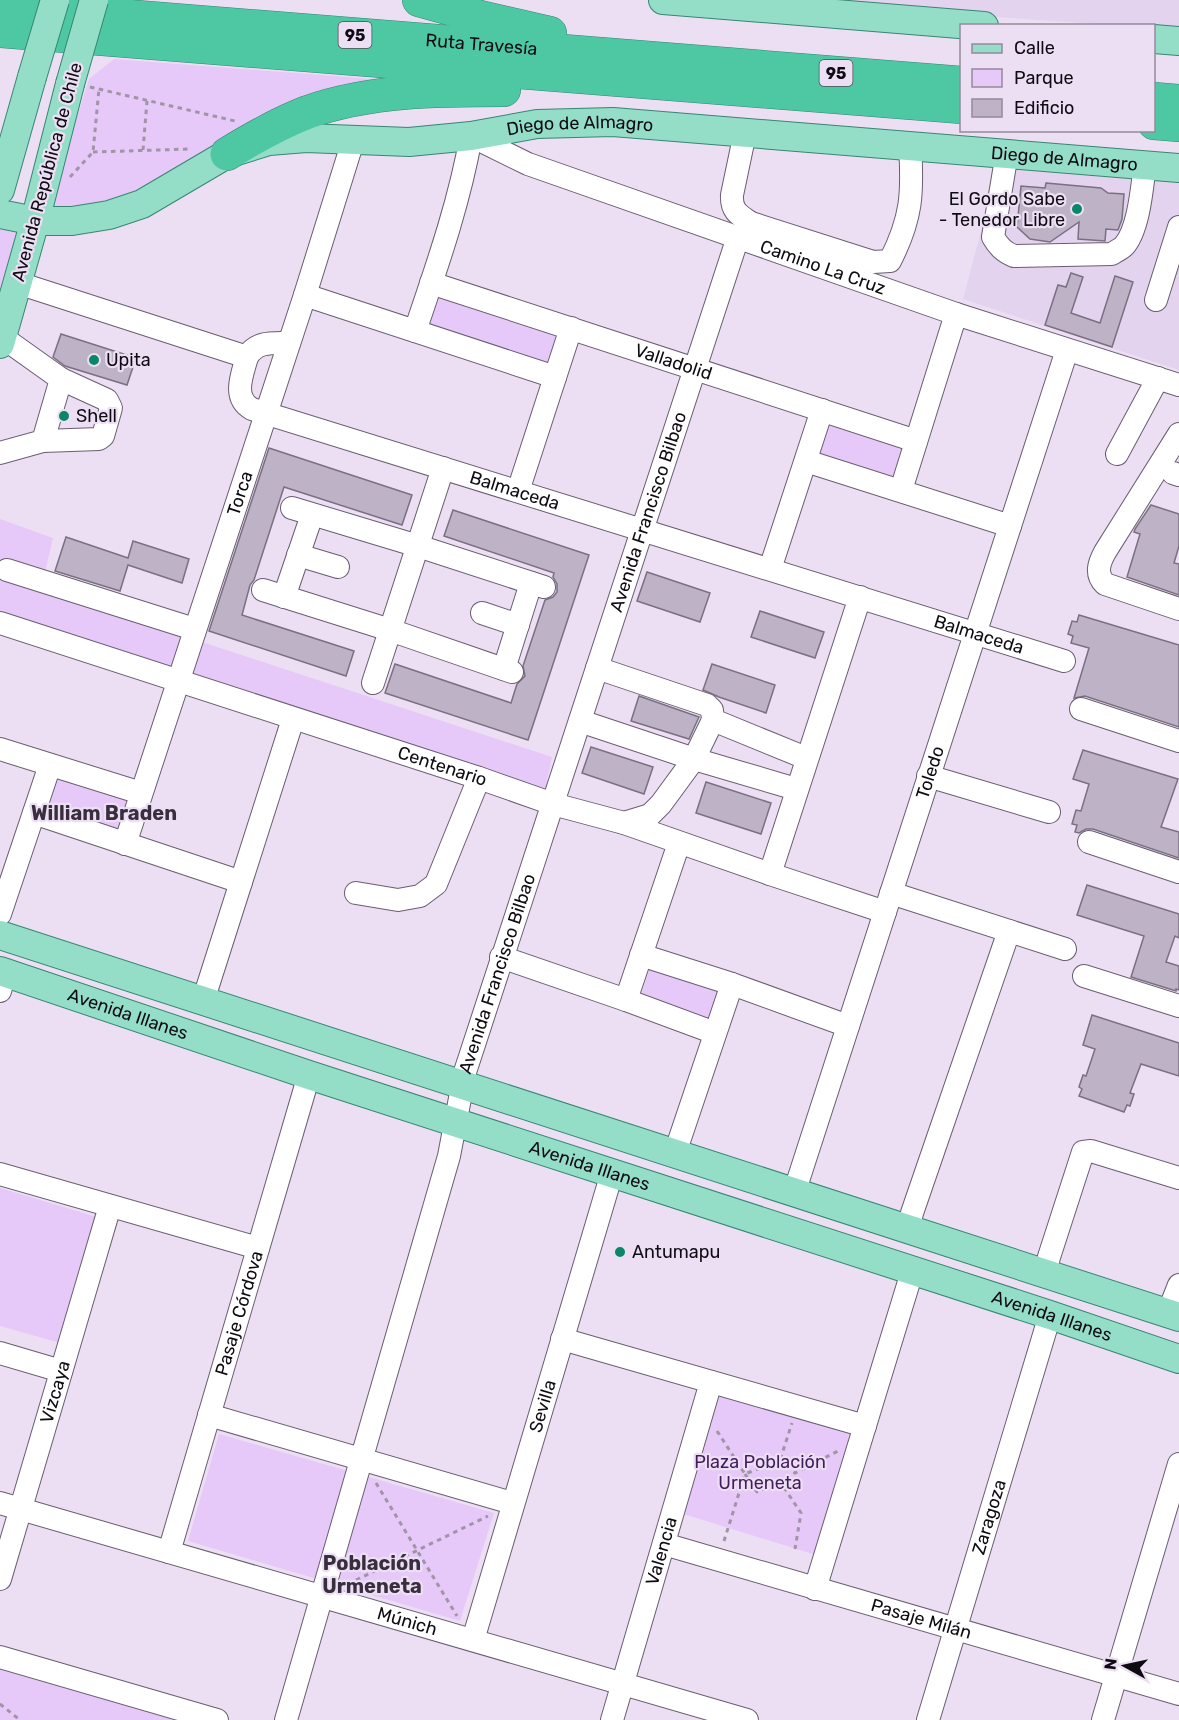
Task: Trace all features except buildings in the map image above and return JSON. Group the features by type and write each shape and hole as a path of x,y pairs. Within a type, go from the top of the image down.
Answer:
{"highway":[{"path":"419,0 702,74"},
{"name":"Ruta Travesía","path":"0,6 702,74 960,107"},
{"name":"Ruta Travesía","path":"0,30 702,74 960,83"},
{"path":"227,154 269,129 309,112 378,96 448,90 570,90 702,74"},
{"path":"1155,99 1179,100"},
{"path":"1155,123 1179,124"}],"main road":[{"path":"0,190 55,0"},
{"name":"Avenida República de Chile","path":"1,340 94,0"},
{"path":"663,0 888,9 973,24"},
{"path":"1155,39 1179,41"},
{"name":"Diego de Almagro","path":"0,214 35,221 72,221 121,211 161,194 227,154 254,144 287,139 410,142 471,136 537,124 588,121 1179,168"},
{"name":"Avenida Illanes","path":"0,935 1173,1315"},
{"name":"Avenida Illanes","path":"2,979 309,1075 1179,1359"},
{"path":"1050,1315 1056,1294 1055,1278"},
{"path":"1116,1338 1156,1328 1173,1315"}],"street":[{"path":"745,133 732,195 736,213 751,223 873,262 890,261"},
{"name":"Camino La Cruz","path":"471,136 528,164 956,314 1168,382"},
{"path":"415,331 466,163 471,136"},
{"name":"Torca","path":"125,844 305,295 353,141"},
{"path":"882,288 910,211 913,184 910,146"},
{"path":"1007,153 993,237 1005,253 1014,256 1112,254 1123,247 1130,236 1141,196 1145,165"},
{"path":"1156,300 1179,227"},
{"name":"Avenida Francisco Bilbao","path":"286,1720 446,1167 462,1086 501,957 738,237"},
{"path":"18,283 247,357 250,350 257,345 289,343"},
{"name":"Valladolid","path":"431,283 916,441"},
{"path":"305,295 555,377"},
{"path":"901,490 956,314"},
{"path":"518,491 571,328"},
{"path":"0,453 43,441 99,438 103,436 111,408 107,400 61,379 1,340"},
{"name":"Toledo","path":"794,1193 1067,350"},
{"name":"Balmaceda","path":"247,357 240,383 240,396 245,405 1064,661"},
{"path":"43,441 61,379"},
{"path":"1117,454 1168,382"},
{"path":"770,569 822,410"},
{"path":"1179,434 1105,552 1099,573 1100,579 1105,584 1179,609"},
{"path":"806,461 1010,526"},
{"path":"373,683 443,468"},
{"path":"302,511 418,546 537,585 518,625 508,670 274,594 298,555 302,511"},
{"path":"298,555 338,567"},
{"path":"7,570 194,629"},
{"path":"770,874 860,597"},
{"path":"482,613 518,625"},
{"name":"Centenario","path":"0,623 553,804 624,823 770,874 1009,931 1065,949"},
{"path":"597,668 707,705 712,710 713,720 694,759 661,804 650,815 624,823"},
{"path":"1081,709 1179,741"},
{"path":"203,1001 293,719"},
{"path":"713,720 806,758"},
{"path":"580,721 694,759 796,789"},
{"path":"0,749 141,793"},
{"path":"0,914 50,765"},
{"path":"928,776 1049,812"},
{"path":"356,893 398,900 420,896 436,884 479,778"},
{"path":"34,813 241,882"},
{"path":"1089,842 1179,872"},
{"path":"626,1000 679,843"},
{"path":"908,1230 1009,931"},
{"path":"641,955 732,984 848,1026"},
{"path":"501,957 715,1033"},
{"path":"1084,976 1179,1006"},
{"path":"675,1153 732,984"},
{"name":"Pasaje Córdova","path":"169,1552 309,1075"},
{"path":"1055,1278 1049,1257 1083,1152 1091,1151 1179,1178"},
{"name":"Sevilla","path":"473,1640 612,1173"},
{"path":"0,1174 258,1248"},
{"name":"Vizcaya","path":"0,1579 10,1506 61,1371 110,1206"},
{"path":"815,1589 912,1272"},
{"path":"1173,1315 1179,1285"},
{"name":"Zaragoza","path":"928,1720 1050,1315"},
{"path":"562,1339 865,1426"},
{"path":"0,1353 61,1371"},
{"name":"Valencia","path":"612,1720 711,1382"},
{"path":"209,1415 512,1503"},
{"path":"1103,1720 1179,1464"},
{"name":"Múnich","path":"10,1506 747,1720"},
{"name":"Pasaje Milán","path":"664,1544 1179,1694"},
{"path":"0,1657 217,1720"}],"path":[{"path":"70,84 236,121"},
{"path":"99,89 93,152 206,149 227,154"},
{"path":"143,150 147,100"},
{"path":"780,1460 797,1406"},
{"path":"703,1409 757,1492 845,1448 852,1435 865,1426"},
{"path":"361,1459 473,1640"},
{"path":"780,1460 795,1473"},
{"path":"745,1474 780,1460"},
{"path":"718,1560 745,1474"},
{"path":"779,1480 801,1512 795,1549"},
{"path":"322,1596 512,1503"},
{"path":"0,1704 20,1720"}],"shaded area":[{"path":"744,0 1179,0 1179,31 1155,26 1155,24 1098,24"},
{"path":"1000,160 1179,174 1179,370 963,299"}],"green space":[{"path":"114,59 413,82 128,199 46,215 89,79"},
{"path":"0,224 27,228 0,321"},
{"path":"436,290 558,329 544,372 422,329"},
{"path":"828,415 908,441 893,486 814,458"},
{"path":"0,519 53,538 41,589 552,757 544,795 0,617"},
{"path":"51,770 133,796 121,835 39,809"},
{"path":"652,962 736,989 721,1033 637,1006"},
{"path":"0,1188 97,1217 60,1343 0,1326"},
{"name":"Plaza Población Urmeneta","path":"713,1393 852,1435 816,1555 677,1512"},
{"path":"219,1434 494,1513 460,1621 188,1541"},
{"path":"0,1665 189,1720 0,1720"}],"place":[{"name":"El Gordo Sabe - Tenedor Libre","path":"1077,209"},
{"name":"Upita","path":"94,360"},
{"name":"Shell","path":"64,416"},
{"name":"Antumapu","path":"620,1252"}],"district":[{"name":"William Braden","path":"104,813"},
{"name":"Población Urmeneta","path":"372,1574"}]}
